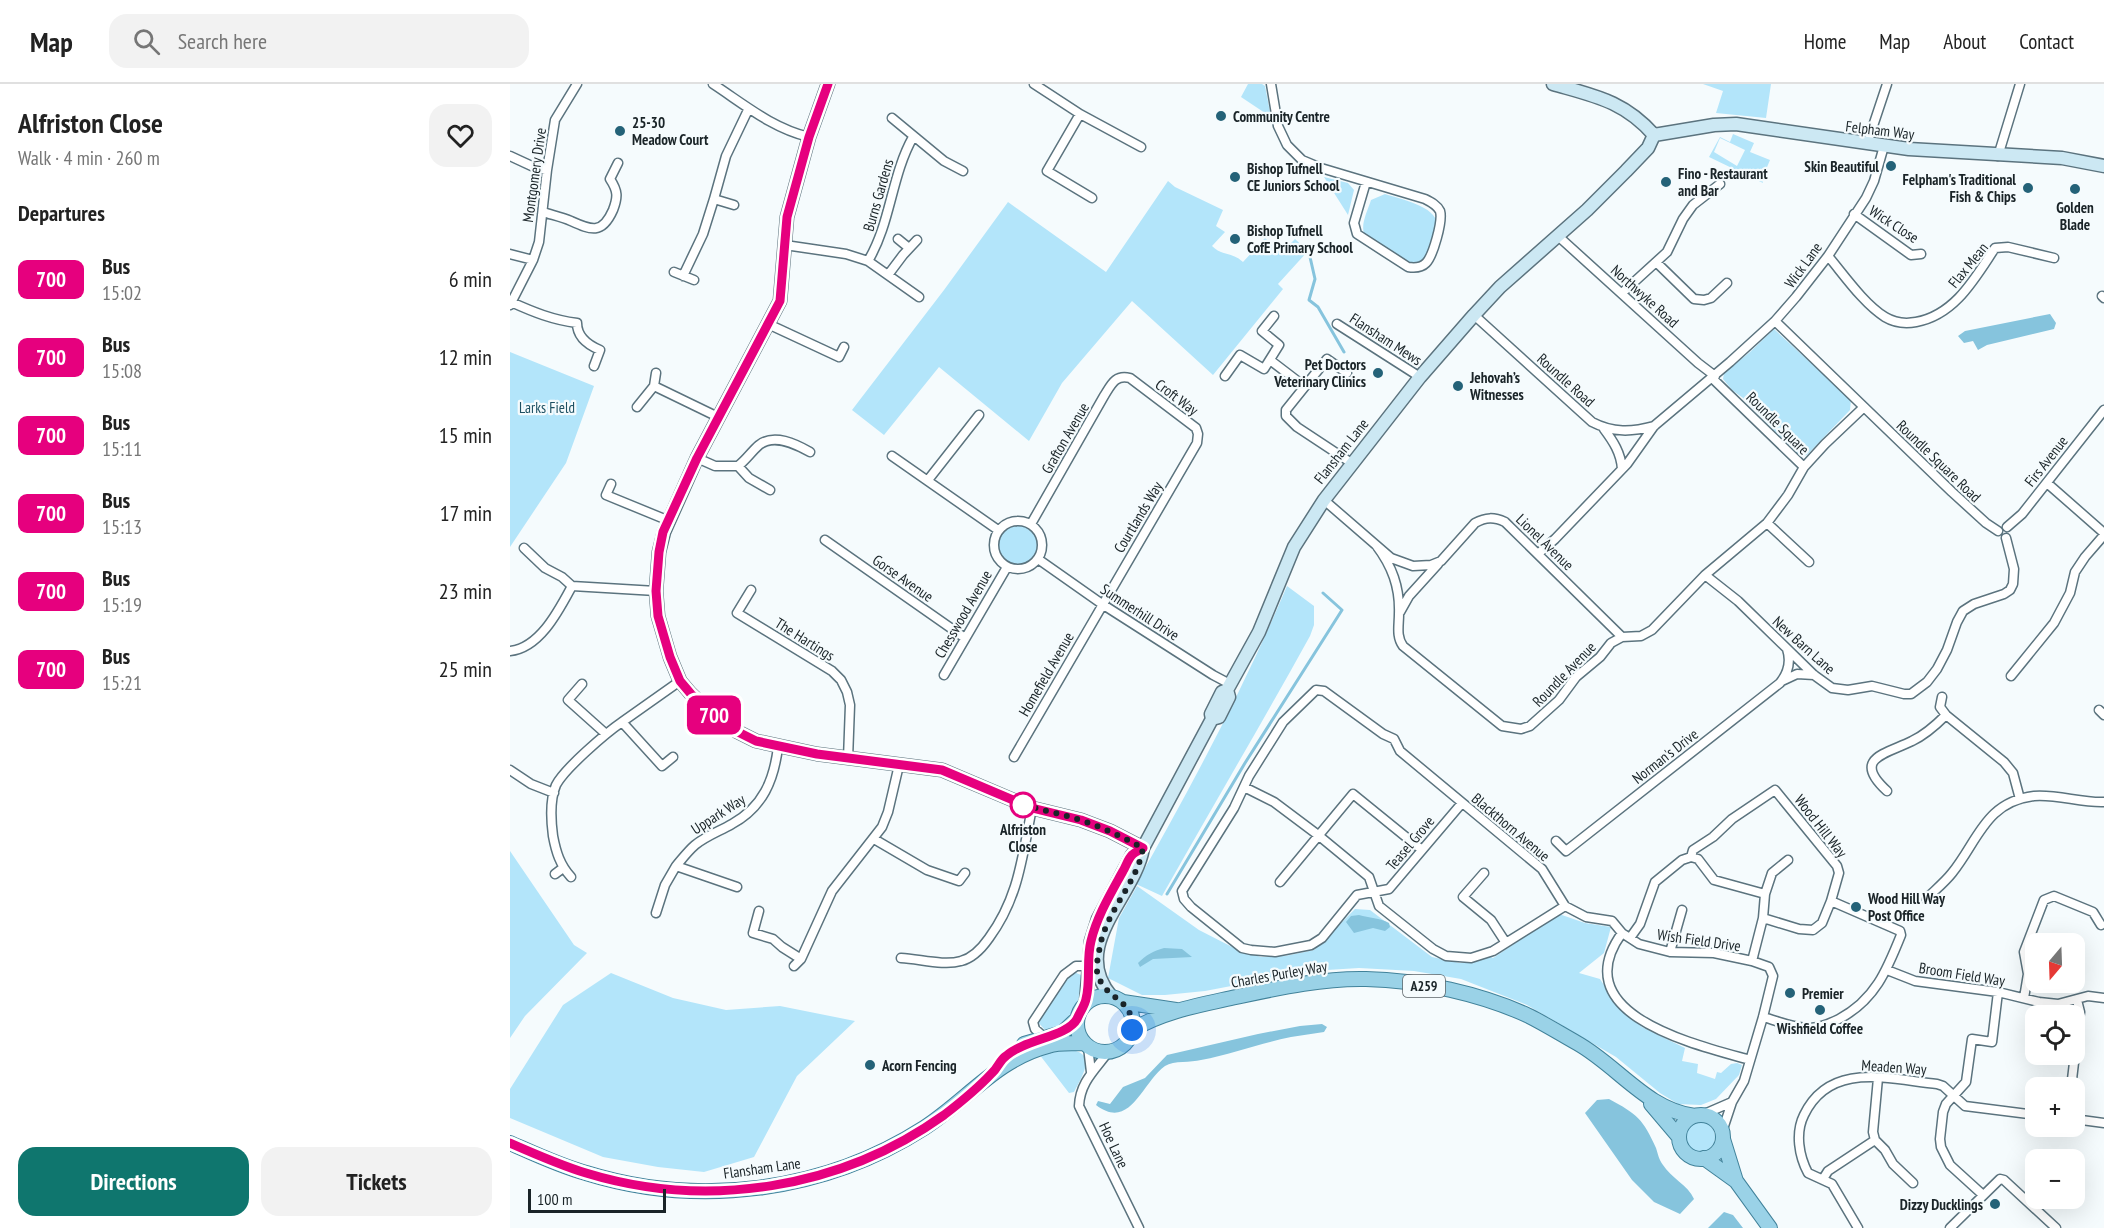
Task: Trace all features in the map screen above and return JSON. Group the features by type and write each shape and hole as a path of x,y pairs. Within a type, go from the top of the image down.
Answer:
{"main road":[{"path":"828,84 809,137 787,217 780,301 718,417 667,520 659,552 656,591 658,616 680,681 717,718 756,741 848,759 942,770 1032,808 1081,820 1110,831 1143,848"},
{"path":"1560,85 1612,102 1635,116 1654,135"},
{"name":"Felpham Way","path":"1654,135 1714,125 1737,124 1884,146 1998,156 2062,158 2104,166"},
{"name":"Flansham Lane","path":"1117,999 1102,985 1096,969 1107,920 1141,862 1143,848 1212,719 1219,717 1229,697 1229,687 1259,632 1294,547 1324,500 1420,377 1473,315 1500,287 1587,210 1648,148 1654,135"},
{"name":"Flansham Lane","path":"1086,1002 1091,941 1098,919 1132,855 1143,848"},
{"name":"Charles Purley Way","path":"1132,1030 1145,1022 1178,1010 1281,987 1366,979 1437,988 1489,1000 1529,1016 1580,1044 1603,1060 1644,1095 1679,1137"},
{"path":"1098,996 1117,999 1131,1015 1132,1030 1124,1044 1109,1052 1095,1050 1086,1045 1079,1036 1077,1019 1086,1002 1098,996"},
{"name":"Charles Purley Way","path":"1117,999 1178,1010"},
{"name":"Flansham Lane","path":"994,1071 1007,1054 1026,1043 1062,1033 1077,1019"},
{"name":"Flansham Lane","path":"510,1143 586,1173 631,1184 670,1190 707,1191 773,1186 828,1173 864,1161 894,1146 944,1115 994,1071 1017,1057 1050,1045 1086,1045"},
{"name":"Charles Purley Way","path":"1644,1095 1679,1114 1699,1115"},
{"path":"1722,1135 1717,1152 1704,1158 1697,1158 1684,1151 1679,1137 1683,1124 1699,1115 1715,1120 1722,1135 1736,1181"},
{"path":"1704,1158 1736,1181 1770,1228"}],"street":[{"name":"Montgomery Drive","path":"511,303 532,261 538,242 555,120 577,84"},
{"path":"713,84 748,110 787,130 809,137"},
{"path":"1034,84 1080,114 1140,147"},
{"path":"1271,84 1278,126 1295,154 1312,165 1425,200 1437,206 1440,215 1439,229 1430,258 1423,266 1408,267 1357,234 1354,223 1366,182"},
{"path":"1867,144 1887,84"},
{"path":"1998,156 2020,84"},
{"path":"683,276 703,234 726,156 748,110"},
{"path":"1080,114 1047,171 1092,198"},
{"path":"892,118 944,161 963,171"},
{"name":"Burns Gardens","path":"868,261 883,229 900,165 913,137"},
{"name":"Wick Lane","path":"1539,553 1622,469 1654,426 1714,377 1775,321 1802,290 1828,256 1874,181 1884,146"},
{"path":"510,156 547,171"},
{"path":"543,212 584,228 599,228 611,214 618,197 617,189 610,179 618,163"},
{"path":"1622,293 1671,246 1686,212 1720,184"},
{"path":"714,199 734,205"},
{"name":"Wick Close","path":"1854,214 1911,255 1920,254"},
{"name":"Northwyke Road","path":"1558,236 1714,377"},
{"path":"898,239 909,249"},
{"path":"888,275 917,240"},
{"path":"785,245 846,254 868,261 919,297"},
{"name":"Flax Mean","path":"1828,256 1874,308 1897,322 1907,324 1930,320 1961,296 1995,248 2008,248 2054,258"},
{"path":"510,254 532,261"},
{"path":"1656,262 1694,299 1711,298 1726,283"},
{"path":"674,272 694,280"},
{"path":"511,303 535,314 577,323 577,331 584,341 600,351 594,366"},
{"name":"Roundle Road","path":"1473,315 1592,422 1604,429"},
{"path":"1225,376 1240,355 1264,369 1279,345 1262,331 1274,316"},
{"path":"1775,321 1864,407"},
{"path":"768,324 839,357 844,347"},
{"name":"Flansham Mews","path":"1337,324 1420,377"},
{"path":"1347,373 1327,359 1304,386 1287,410 1286,416 1297,427 1353,464"},
{"path":"1270,360 1304,386"},
{"path":"637,407 654,386 656,373"},
{"name":"Grafton Avenue","path":"1031,524 1112,383 1121,377 1130,378"},
{"name":"Roundle Square","path":"1714,377 1804,467 1864,407"},
{"name":"Croft Way","path":"1130,378 1196,428 1197,444"},
{"path":"654,386 718,417"},
{"name":"Roundle Square Road","path":"1864,407 1952,492 1998,531"},
{"name":"Firs Avenue","path":"2007,527 2022,514 2104,410"},
{"path":"928,480 980,415"},
{"path":"1604,429 1629,431 1654,426"},
{"path":"1604,429 1615,444 1622,469"},
{"path":"697,458 715,466 738,466 765,441 789,442 810,452"},
{"name":"Courtlands Way","path":"1102,604 1197,444"},
{"path":"892,456 998,530"},
{"path":"738,466 749,478 770,490"},
{"name":"Roundle Avenue","path":"1376,545 1392,570 1397,584 1398,638 1403,646 1502,726 1521,729 1530,726 1559,700 1576,677 1600,657 1611,643 1622,637 1641,636 1652,630 1705,576 1767,523 1788,495 1804,467"},
{"path":"2011,676 2054,623 2066,602 2079,566 2104,534 2047,483"},
{"path":"610,484 606,495 667,520"},
{"path":"1324,500 1391,558 1413,566 1431,565 1441,561"},
{"name":"Lionel Avenue","path":"1441,561 1475,523 1490,518 1505,522 1622,637"},
{"path":"1016,520 1031,524 1041,535 1042,543 1038,559 1025,568 1007,567 998,557 994,543 998,530 1003,525 1016,520"},
{"path":"1767,523 1809,562"},
{"path":"2007,527 2010,534 2006,538 2000,538 1998,531 2007,527"},
{"name":"New Barn Lane","path":"1705,576 1738,601 1814,675 1832,688 1848,690 1867,686 1904,694 1918,690 1927,682 1942,660 1963,611 1974,603 2010,590 2013,584 2014,569 2006,538"},
{"name":"Gorse Avenue","path":"825,540 965,638"},
{"path":"524,548 545,568 562,577 572,586 656,591"},
{"name":"Summerhill Drive","path":"1038,559 1229,687"},
{"path":"1399,614 1409,596 1441,561"},
{"name":"Chesswood Avenue","path":"944,675 1007,567"},
{"path":"510,651 524,647 539,635 553,618 572,586"},
{"name":"The Hartings","path":"751,591 737,613 832,671 845,687 850,705 848,759"},
{"name":"Homefield Avenue","path":"1014,757 1102,604"},
{"path":"1780,683 1787,670 1789,657 1787,649"},
{"name":"Norman's Drive","path":"1556,841 1566,851 1780,683 1797,674 1814,675"},
{"path":"571,877 559,871 552,828 554,793 557,784 606,734 680,681"},
{"path":"582,684 568,700 606,734"},
{"name":"Blackthorn Avenue","path":"1373,892 1358,895 1322,939 1311,945 1260,952 1242,948 1184,899 1182,891 1282,722 1316,690 1324,691 1383,734 1394,739 1400,751 1542,869 1565,906"},
{"path":"1942,697 1940,707 1946,715 2004,762 2013,773 2020,800"},
{"path":"1887,791 1873,776 1872,770 1877,757 1912,741 1946,715"},
{"path":"622,722 662,766 673,757"},
{"name":"Uppark Way","path":"656,913 665,885 676,866 696,844 745,816 764,796 771,780 778,747"},
{"path":"759,911 753,933 773,939 797,963 832,891 874,838 888,812 899,765"},
{"path":"510,770 531,784 554,793"},
{"path":"1245,788 1274,802 1369,877 1379,906 1433,949 1446,956 1472,958 1493,951 1565,906"},
{"name":"Wood Hill Way","path":"1691,857 1693,850 1713,837 1732,819 1775,790 1837,866 1839,873 1822,923 1813,930 1799,929 1763,918"},
{"path":"1280,882 1353,794 1422,850"},
{"path":"1926,899 1952,873 1976,834 1992,815 2020,800 2035,796 2104,802"},
{"name":"Teasel Grove","path":"1373,892 1389,889 1462,803"},
{"path":"901,958 947,964 972,957 984,945 1012,899 1032,808"},
{"path":"874,838 927,870 959,881 965,873"},
{"path":"1750,1060 1682,1041 1626,1010 1613,993 1608,974 1615,944 1640,924 1655,882 1682,860 1691,857 1698,859 1714,880 1765,894"},
{"path":"1752,961 1763,918 1765,894 1772,873 1788,860"},
{"path":"676,866 737,887"},
{"path":"1484,873 1463,897 1491,920 1506,943"},
{"path":"2024,998 2028,974 2024,952 2047,897 2054,896 2084,907 2093,912 2101,925"},
{"path":"1763,1017 1806,1028 1818,1028 1829,1024 1860,1006 1871,996 1887,970 1901,935 1900,931 1831,901"},
{"name":"Wish Field Drive","path":"1565,906 1586,917 1612,921 1626,935 1640,944 1670,952 1714,953 1769,967 1773,976 1763,1017 1742,1085 1732,1102 1722,1135"},
{"path":"1670,952 1682,910"},
{"path":"1044,1037 1035,1029 1033,1022 1064,975 1076,966 1088,966"},
{"name":"Broom Field Way","path":"1887,970 1915,981 1998,992 2058,1004 2088,996 2104,998"},
{"path":"1983,1195 1950,1165 1941,1147 1942,1112 1953,1095 1966,1082 1972,1040 1992,1042 1998,992"},
{"path":"2073,1077 2080,1012 2077,1000"},
{"name":"Hoe Lane","path":"1086,1045 1091,1072"},
{"name":"Hoe Lane","path":"1109,1052 1091,1072 1081,1090 1079,1106 1139,1228"},
{"name":"Meaden Way","path":"1858,1228 1832,1184 1808,1173 1801,1157 1799,1132 1802,1118 1818,1093 1838,1081 1858,1077 1878,1078 1937,1084 1943,1086 1965,1106 2025,1114"},
{"path":"1878,1078 1873,1132 1875,1140 1885,1149 1893,1164 1913,1183"},
{"path":"1699,1115 1732,1102"},
{"path":"2085,1120 2104,1123"},
{"path":"1823,1179 1828,1171 1875,1140"},
{"path":"1950,1228 2000,1179 2004,1180 2056,1228"}],"green space":[{"path":"1248,84 1265,86 1271,117 1241,97"},
{"path":"1703,84 1771,84 1766,118 1716,113 1723,91"},
{"path":"1733,134 1754,143 1750,152 1770,160 1762,179 1763,183 1709,157 1720,137 1730,142","holes":["1720,138 1745,150 1737,166 1714,152"]},
{"path":"1324,177 1348,183 1354,190 1348,215"},
{"name":"Bishop Tufnell CofE Primary School","path":"1168,181 1175,187 1223,210 1216,226 1225,232 1212,246 1220,252 1235,256 1243,262 1265,238 1281,253 1295,239 1308,251 1278,284 1283,289 1213,375 1132,301 1062,383 1029,441 939,367 884,435 852,410 1008,202 1106,272"},
{"path":"1385,194 1416,204 1431,212 1435,218 1437,224 1426,257 1418,264 1411,264 1367,239 1364,235 1364,220 1371,200"},
{"path":"1774,329 1851,400 1850,410 1807,455 1801,456 1794,451 1723,379 1724,373"},
{"name":"Larks Field","path":"510,352 594,386 566,463 510,547"},
{"path":"1019,523 1034,529 1040,544 1034,559 1019,565 1004,559 998,544 1004,529"},
{"path":"1287,586 1314,606 1314,625 1310,636 1162,896 1136,884 1216,737"},
{"path":"510,851 574,945 587,953 525,1016 510,1038"},
{"path":"1137,886 1199,930 1238,950 1261,957 1285,956 1314,950 1355,909 1370,910 1432,957 1460,963 1476,962 1489,956 1493,958 1559,914 1585,923 1611,927 1604,953 1579,973 1600,979 1615,1002 1642,1027 1685,1048 1682,1061 1698,1064 1697,1073 1715,1079 1717,1072 1721,1073 1731,1064 1737,1063 1742,1065 1739,1075 1716,1099 1701,1105 1678,1104 1660,1093 1616,1057 1527,1005 1461,979 1414,971 1359,968 1311,971 1205,991 1142,995 1108,978 1119,918"},
{"path":"1074,972 1081,975 1082,982 1078,1001 1067,1019 1060,1025 1052,1029 1044,1029 1038,1022 1065,981"},
{"path":"611,973 673,998 726,1010 780,1006 855,1021 797,1076 754,1157 704,1172 658,1167 603,1157 510,1118 510,1089 563,1005"},
{"path":"1058,1049 1079,1052 1086,1061 1083,1074 1074,1092 1069,1093 1039,1054"},
{"path":"1700,1122 1711,1126 1715,1137 1711,1148 1700,1152 1689,1148 1685,1137 1689,1126"}],"shaded area":[{"path":"2050,314 2056,323 2054,329 1987,345 1978,350 1973,341 1964,343 1958,336 1965,331"},
{"path":"1359,915 1386,921 1390,927 1385,931 1373,928 1354,933 1346,922 1351,916"},
{"path":"1164,948 1182,949 1192,957 1153,959 1140,967 1138,963 1144,958"},
{"path":"1322,1024 1327,1027 1324,1032 1280,1039 1197,1061 1169,1064 1157,1074 1134,1102 1118,1112 1108,1112 1096,1105 1098,1101 1110,1104 1123,1087 1145,1078 1167,1055 1258,1034"},
{"path":"1609,1099 1638,1118 1651,1138 1662,1163 1691,1194 1694,1199 1680,1214 1654,1202 1632,1180 1585,1113 1597,1100"},
{"path":"1724,1212 1733,1215 1743,1228 1708,1228"}],"waterway":[{"path":"1310,257 1315,279 1309,300 1318,307 1344,352"},
{"path":"1167,894 1245,763 1342,610 1323,593"}],"bus line":[{"name":"700","path":"510,1143 586,1173 631,1184 670,1190 723,1191 773,1186 796,1182 864,1161 894,1146 944,1115 994,1071 1007,1054 1026,1043 1062,1033 1077,1019 1078,1012 1086,1002 1091,941 1098,919 1132,855 1143,848 1110,831 1081,820 1032,808 942,770 817,754 778,747 746,737 717,718 691,694 680,681 670,657 658,616 656,591 663,532 697,458 780,301 787,217 809,137 828,84"}],"place":[{"name":"Community Centre","path":"1221,116"},
{"name":"25-30 Meadow Court","path":"620,131"},
{"name":"Skin Beautiful","path":"1891,166"},
{"name":"Bishop Tufnell CE Juniors School","path":"1235,177"},
{"name":"Fino - Restaurant and Bar","path":"1666,182"},
{"name":"Felpham's Traditional Fish & Chips","path":"2028,188"},
{"name":"Golden Blade","path":"2075,189"},
{"name":"Bishop Tufnell CofE Primary School","path":"1235,239"},
{"name":"Pet Doctors Veterinary Clinics","path":"1378,373"},
{"name":"Jehovah’s Witnesses","path":"1458,386"},
{"name":"Alfriston Close","path":"1023,805"},
{"name":"Wood Hill Way Post Office","path":"1856,907"},
{"name":"Premier","path":"1790,993"},
{"name":"Wishfield Coffee","path":"1820,1010"},
{"name":"Acorn Fencing","path":"870,1065"},
{"name":"Dizzy Ducklings","path":"1995,1204"}],"route":[{"path":"1023,805 1014,801 1032,808 1081,820 1110,831 1143,848 1141,862 1107,920 1096,969 1102,985 1128,1008 1133,1022 1132,1030"}]}
